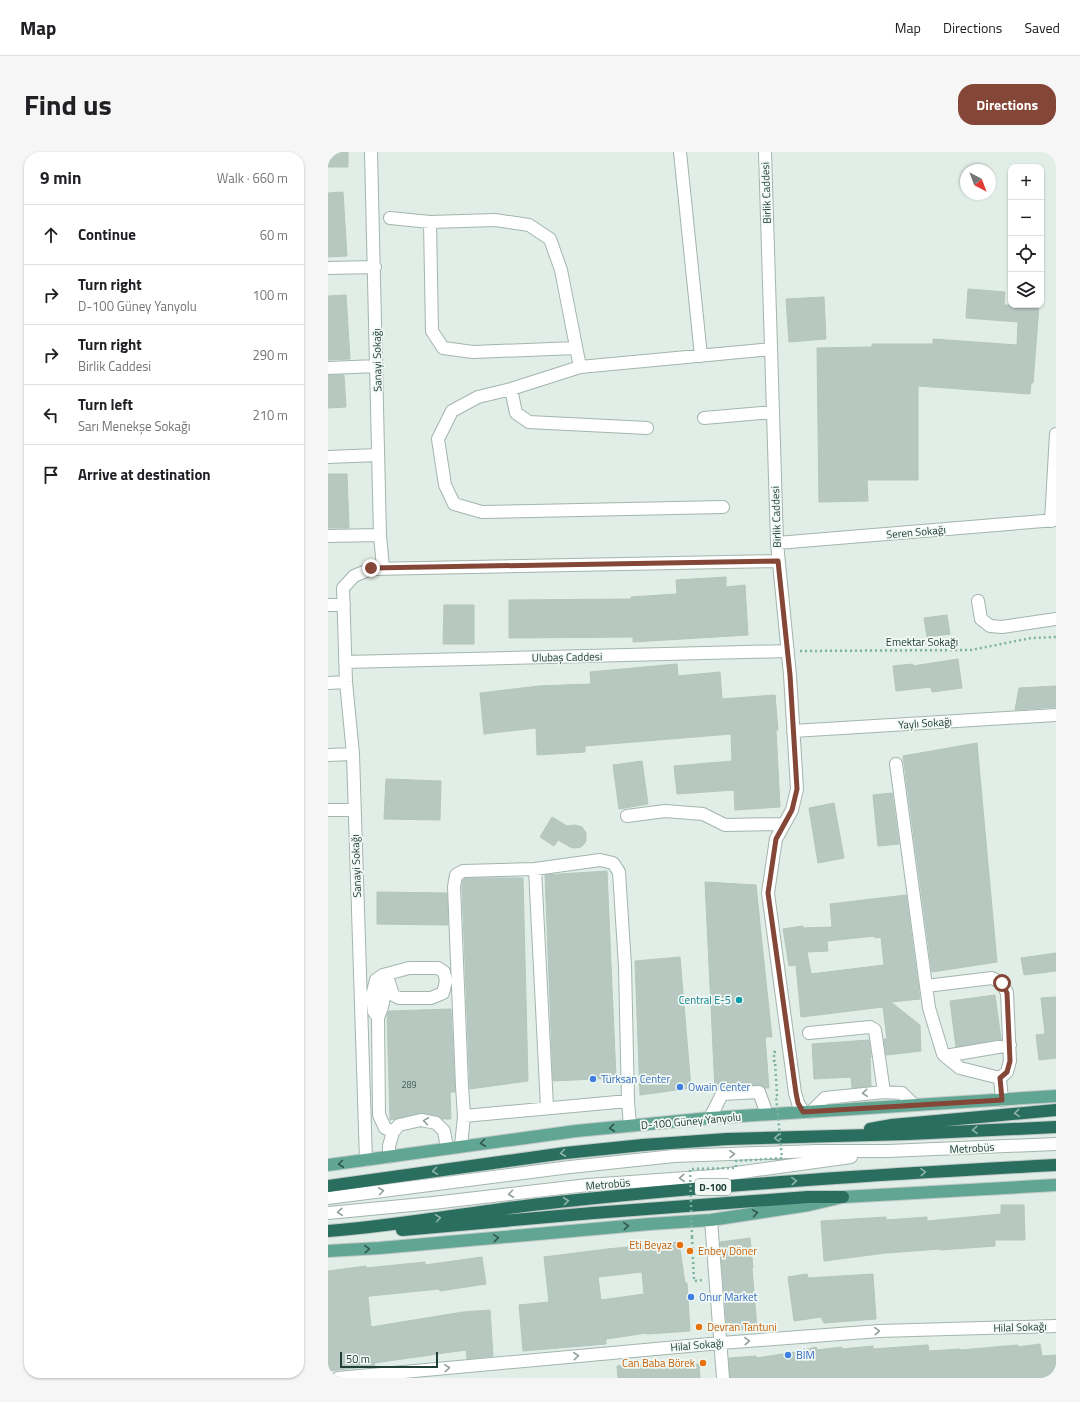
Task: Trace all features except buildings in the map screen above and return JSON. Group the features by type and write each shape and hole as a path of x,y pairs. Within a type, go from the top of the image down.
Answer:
{"highway":[{"path":"816,1137 892,1125 1056,1110"},
{"path":"328,1186 565,1153 644,1145 727,1139 816,1137 1056,1126"},
{"name":"D-100","path":"328,1231 371,1227 556,1202 705,1187 876,1175 1056,1165"},
{"path":"371,1227 404,1230 593,1213 808,1197 843,1197"}],"main road":[{"name":"D-100 Güney Yanyolu","path":"328,1165 461,1146 710,1118 1056,1096"},
{"path":"328,1251 380,1248 711,1220 810,1205 843,1197 1056,1186"}],"street":[{"name":"Sanayi Sokağı","path":"366,1160 353,754 346,682 343,588 354,576 371,568 383,568 380,535 372,152"},
{"path":"680,152 701,356"},
{"name":"Birlik Caddesi","path":"765,152 777,543 788,651 797,789 792,810 776,839 768,893 796,1093 798,1103 807,1112"},
{"path":"390,218 430,222 495,220 529,225 550,239 561,270 580,367"},
{"path":"430,222 432,331 443,348 473,352 576,348"},
{"path":"328,268 375,267"},
{"path":"723,507 482,512 454,504 445,485 438,439 452,411 478,398 580,367 772,349"},
{"path":"328,368 377,366"},
{"path":"511,389 516,412 529,422 647,428"},
{"path":"704,418 773,412"},
{"path":"1053,520 1056,434"},
{"path":"328,457 378,455"},
{"name":"Seren Sokağı","path":"777,543 1053,520"},
{"path":"328,536 380,535"},
{"path":"383,568 778,561"},
{"path":"978,602 981,619 990,626 1002,627 1056,619"},
{"path":"328,605 344,605"},
{"name":"Ulubaş Caddesi","path":"345,662 788,651"},
{"path":"328,683 346,682"},
{"name":"Yaylı Sokağı","path":"793,731 1056,715"},
{"path":"328,755 353,754"},
{"path":"896,764 929,1008 945,1056 960,1068 1000,1078"},
{"path":"328,810 354,810"},
{"path":"627,816 665,811 703,814 725,825 784,824"},
{"path":"461,1146 464,1116 454,887 456,875 463,871 535,869 600,860 613,863 619,872 625,966 628,1101 630,1126"},
{"path":"535,869 548,1107"},
{"path":"383,978 389,982 393,995 399,998 431,998 443,994 446,981 444,972 438,968 409,968 395,971 376,980 372,996 374,1012 378,1017 379,1115 385,1128 393,1132"},
{"path":"926,986 992,978 1002,983 1007,993 1010,1061 1007,1072 1000,1078"},
{"path":"809,1033 870,1027 875,1030 884,1092"},
{"path":"945,1056 1010,1045"},
{"path":"1000,1078 1002,1100"},
{"path":"710,1118 722,1094 759,1092 767,1114"},
{"path":"807,1112 825,1098 884,1092 902,1093 913,1104"},
{"path":"464,1116 548,1107 628,1101"},
{"path":"389,1157 389,1146 393,1132 399,1125 421,1120 436,1123 444,1131 447,1148"},
{"name":"Metrobüs","path":"328,1198 570,1167 674,1156 816,1151 888,1151 1056,1144"},
{"name":"Metrobüs","path":"328,1213 433,1203 588,1185 714,1176 888,1151"},
{"path":"711,1220 723,1378"},
{"name":"Hilal Sokağı","path":"338,1378 721,1343 879,1331 1056,1326"}],"path":[{"name":"Emektar Sokağı","path":"788,651 970,650 1031,638 1056,637"},
{"path":"694,1281 690,1169 736,1168 736,1161 782,1158 774,1061"}],"place":[{"name":"Central E-5","path":"739,1000"},
{"name":"Türksan Center","path":"593,1079"},
{"name":"Owain Center","path":"680,1087"},
{"name":"Eti Beyaz","path":"680,1245"},
{"name":"Enbey Döner","path":"690,1251"},
{"name":"Onur Market","path":"691,1297"},
{"name":"Devran Tantuni","path":"699,1327"},
{"name":"BİM","path":"788,1355"},
{"name":"Can Baba Börek","path":"703,1363"}],"route":[{"path":"371,568 778,561 790,675 797,789 792,810 776,839 768,893 796,1093 798,1103 803,1112 913,1104 1002,1100 1000,1078 1007,1072 1010,1061 1010,1045 1007,993 1002,983"}]}
